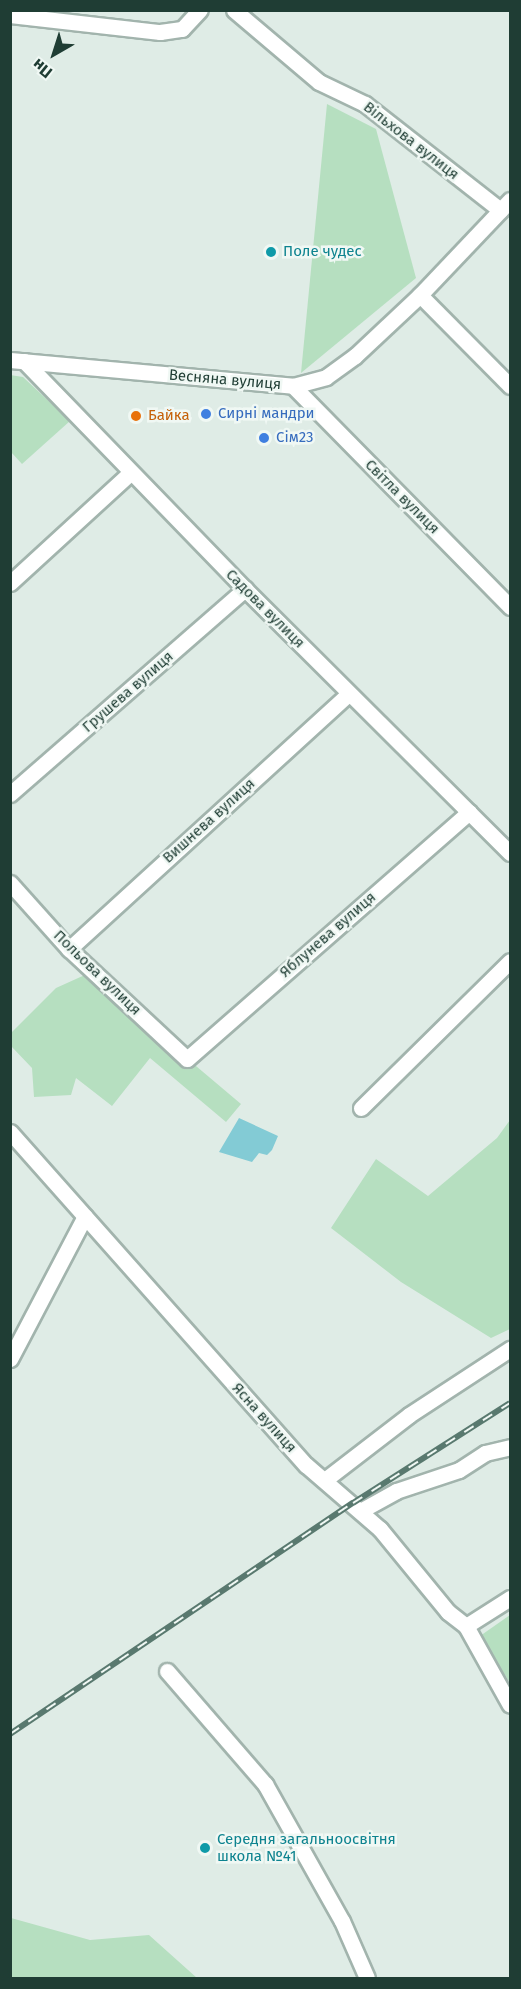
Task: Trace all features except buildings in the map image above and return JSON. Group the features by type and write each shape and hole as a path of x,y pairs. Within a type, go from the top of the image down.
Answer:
{"street":[{"path":"10,15 160,32 182,29 200,10"},
{"name":"Вільхова вулиця","path":"234,10 319,82 365,104 505,205"},
{"name":"Весняна вулиця","path":"17,361 293,386 326,377 355,356 420,295 505,205"},
{"path":"420,295 510,386"},
{"name":"Садова вулиця","path":"17,361 510,853"},
{"name":"Світла вулиця","path":"293,386 510,607"},
{"path":"10,583 130,473"},
{"name":"Грушева вулиця","path":"10,794 245,589"},
{"name":"Вишнева вулиця","path":"69,949 349,693"},
{"name":"Яблунева вулиця","path":"187,1059 469,812"},
{"name":"Польова вулиця","path":"10,883 69,949 187,1059"},
{"path":"361,1108 510,961"},
{"name":"Ясна вулиця","path":"10,1132 293,1450 362,1510 448,1612 466,1626 510,1705"},
{"path":"10,1359 85,1216"},
{"path":"326,1479 408,1415 510,1349"},
{"path":"362,1510 396,1491 459,1470 485,1453 510,1447"},
{"path":"466,1626 510,1598"},
{"path":"167,1671 265,1784 338,1911 367,1978"}],"green space":[{"path":"327,104 376,129 416,278 301,373"},
{"path":"10,375 23,377 70,421 22,464 11,452"},
{"path":"87,974 241,1104 226,1122 150,1058 112,1106 76,1078 71,1095 34,1097 32,1068 11,1046 11,1033 56,988"},
{"path":"510,1120 510,1329 491,1338 401,1282 331,1228 376,1159 428,1196 497,1138"},
{"path":"510,1615 510,1683 480,1636"},
{"path":"11,1918 90,1940 149,1935 197,1978 11,1978"}],"water":[{"path":"239,1118 278,1136 272,1150 267,1155 259,1153 252,1162 219,1152"}],"railway":[{"path":"10,1734 353,1503 510,1403"}],"place":[{"name":"Поле чудес","path":"271,252"},
{"name":"Сирні мандри","path":"206,414"},
{"name":"Байка","path":"136,416"},
{"name":"Сім23","path":"264,438"},
{"name":"Середня загальноосвітня школа №41","path":"205,1848"}]}
